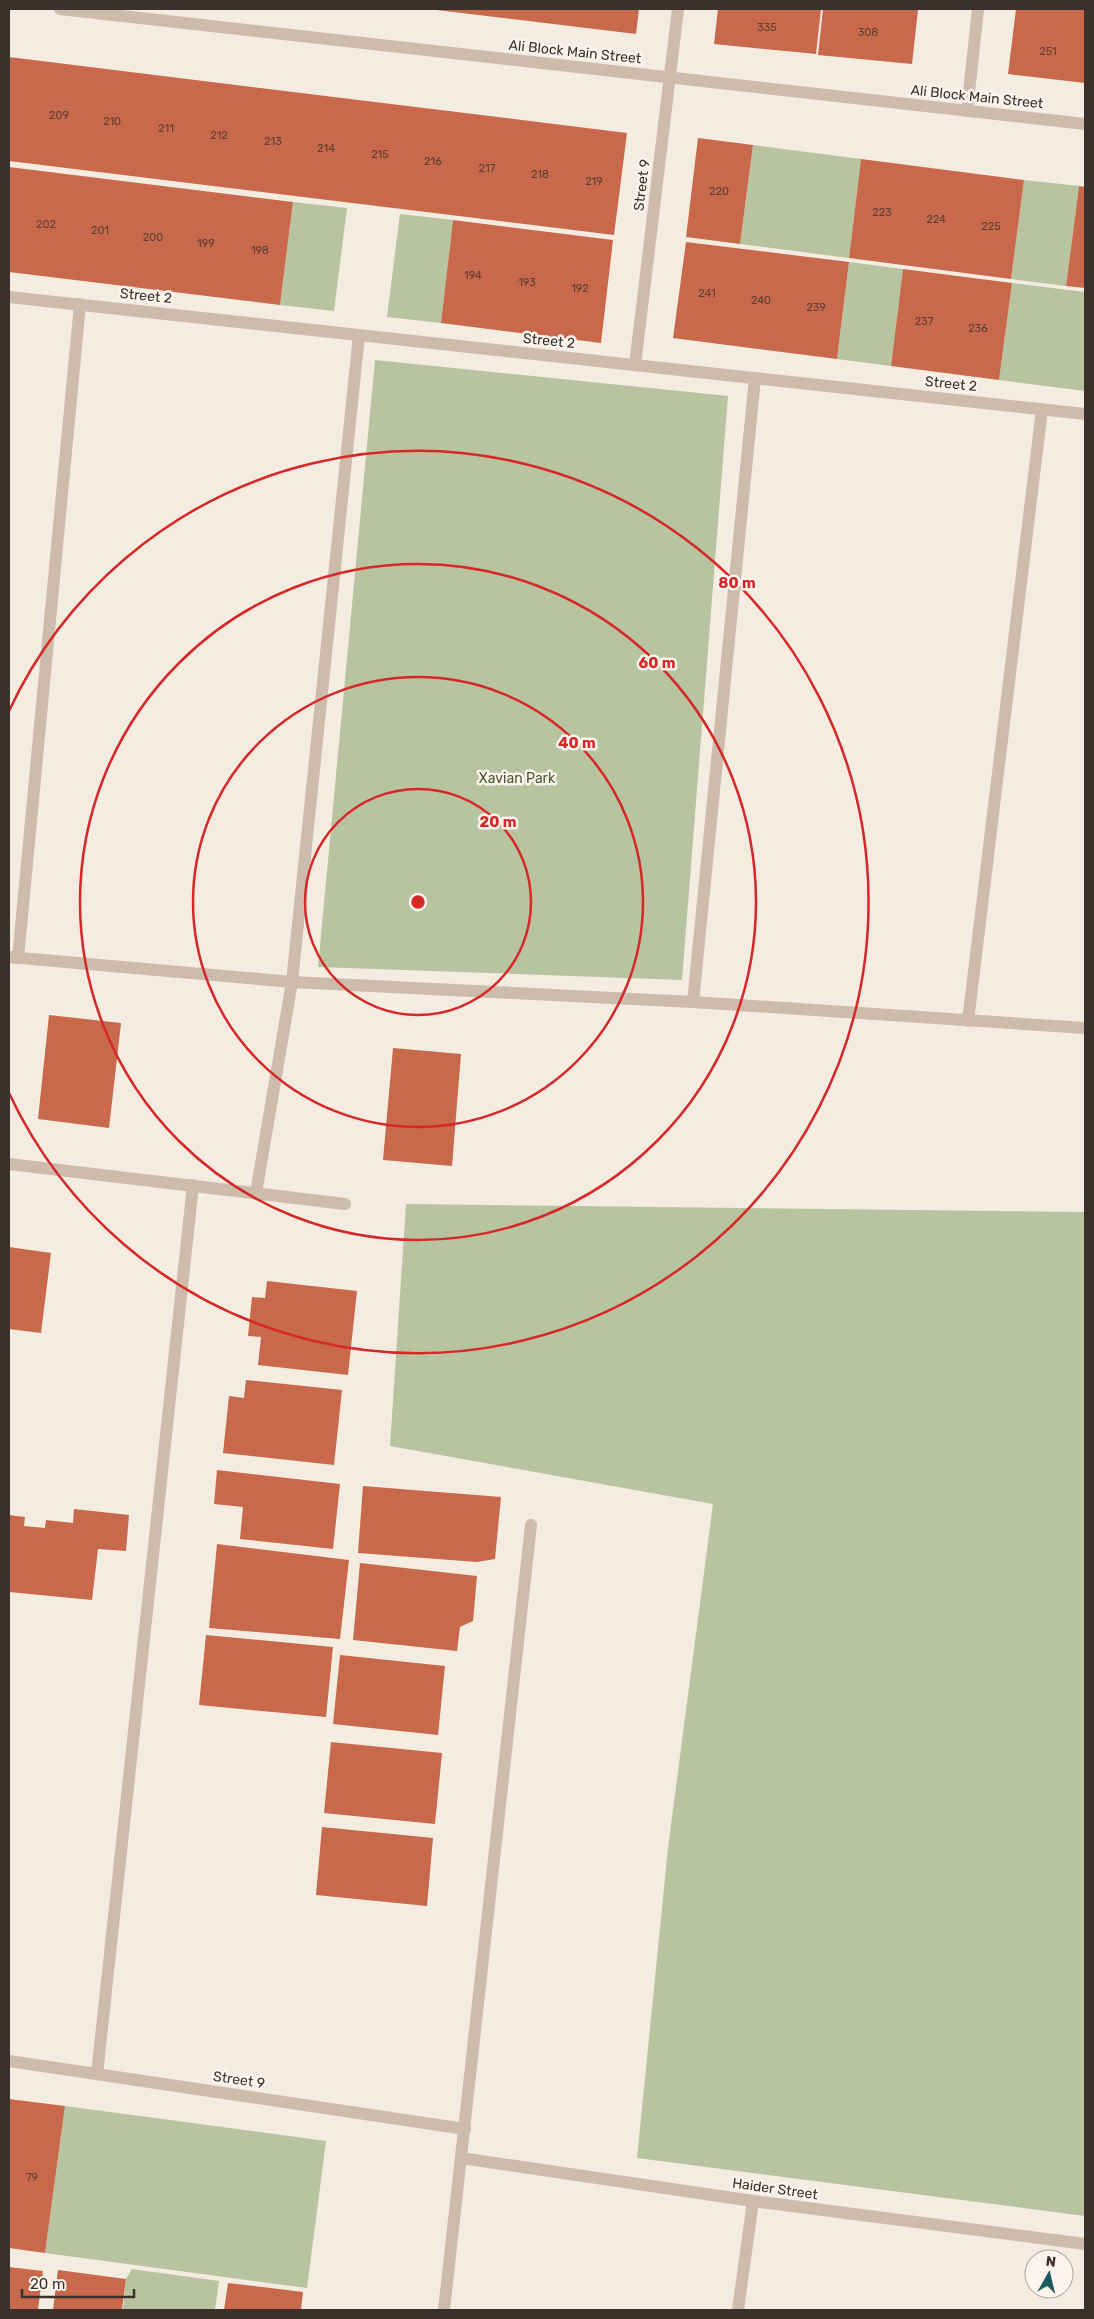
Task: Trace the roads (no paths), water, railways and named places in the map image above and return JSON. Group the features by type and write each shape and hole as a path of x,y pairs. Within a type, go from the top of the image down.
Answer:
{"street":[{"name":"Ali Block Main Street","path":"60,9 1085,124"},
{"name":"Street 9","path":"635,365 678,9"},
{"path":"967,111 978,9"},
{"name":"Street 2","path":"9,296 1085,414"},
{"path":"80,304 13,958 292,982 693,1002 1085,1028"},
{"path":"256,1193 292,982 359,335"},
{"path":"693,1002 756,378"},
{"path":"968,1021 1042,409"},
{"path":"9,1164 345,1204"},
{"path":"97,2074 194,1186"},
{"path":"444,2310 531,1525"},
{"name":"Street 9","path":"9,2061 465,2129"},
{"name":"Haider Street","path":"460,2158 753,2201 1085,2244"},
{"path":"738,2310 753,2201"}],"park label":[{"name":"Xavian Park","path":"517,778"}]}
